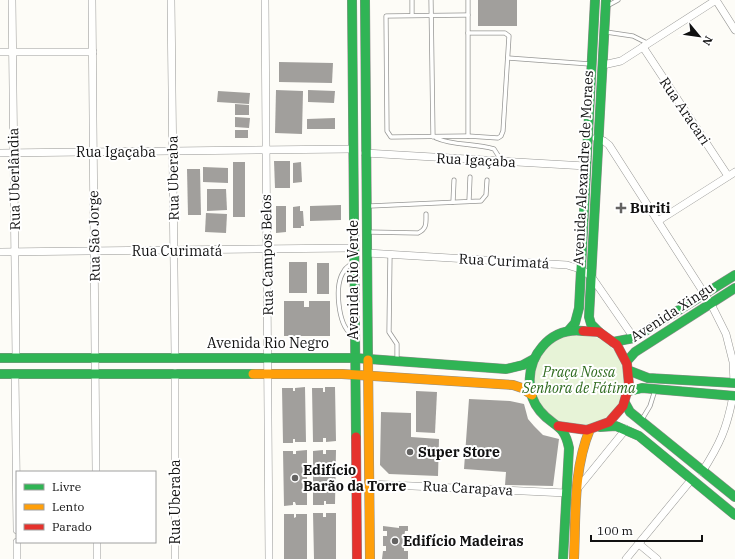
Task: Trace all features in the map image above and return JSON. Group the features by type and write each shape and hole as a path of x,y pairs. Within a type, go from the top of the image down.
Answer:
{"main road":[{"name":"Avenida Rio Verde","path":"352,0 353,262 357,559"},
{"name":"Avenida Rio Verde","path":"365,0 370,559"},
{"name":"Avenida Alexandre de Moraes","path":"569,330 575,323 579,308 595,0"},
{"name":"Avenida Alexandre de Moraes","path":"600,333 591,324 589,317 606,3"},
{"name":"Avenida Xingu","path":"613,342 634,338 735,275"},
{"name":"Avenida Xingu","path":"627,361 634,352 735,288"},
{"path":"563,559 569,448 566,434 547,418 538,408 532,395 530,371 534,359 543,346 555,336 569,330 590,330 600,333 621,350 630,371 629,391 625,403 618,413 609,421 594,428 584,441 579,460 574,559"},
{"name":"Avenida Rio Negro","path":"0,358 368,358 506,369 523,365 534,359"},
{"path":"630,371 648,378 735,383"},
{"path":"0,374 268,373 355,375 513,385 522,388 532,395"},
{"path":"629,391 642,388 734,396"},
{"path":"625,403 630,412 702,472 735,497"},
{"path":"558,426 580,430 616,426 626,429 639,436 735,515"}],"street":[{"name":"Rua Uberlândia","path":"12,0 16,358"},
{"name":"Rua São Jorge","path":"92,0 96,471"},
{"name":"Rua Uberaba","path":"171,0 174,357"},
{"name":"Rua Campos Belos","path":"264,0 269,559"},
{"path":"603,65 609,65 621,61 716,0 735,30"},
{"name":"Rua Aracari","path":"645,45 728,176"},
{"path":"0,52 92,52"},
{"path":"588,138 599,138 609,145 705,294 726,334 733,362 735,383"},
{"name":"Rua Igaçaba","path":"0,153 353,149"},
{"name":"Rua Igaçaba","path":"366,153 586,166"},
{"path":"658,221 735,172"},
{"name":"Rua Curimatá","path":"0,252 353,248"},
{"name":"Rua Curimatá","path":"367,253 567,265 580,269 591,276"},
{"name":"Avenida Xingu","path":"591,276 634,338"},
{"name":"Rua Uberaba","path":"174,373 176,559"},
{"path":"15,374 16,471"},
{"path":"702,472 719,446 728,422 734,396"},
{"path":"578,488 626,429"},
{"path":"626,559 691,480"},
{"name":"Rua Carapava","path":"369,484 566,493"},
{"path":"17,543 17,559"},
{"path":"97,543 97,559"},
{"path":"639,544 657,559"}],"lane":[{"path":"412,0 412,16"},
{"path":"431,0 433,137"},
{"path":"468,0 468,136"},
{"path":"606,3 618,0"},
{"path":"468,15 386,16 387,131 394,139 468,136 498,138 501,136 503,131 508,58 507,34 468,33"},
{"path":"605,32 633,36 645,45"},
{"path":"508,58 591,64"},
{"path":"433,137 447,143 468,144 494,149 498,153 501,161"},
{"path":"469,201 470,178"},
{"path":"453,202 454,180"},
{"path":"366,206 481,201 484,199 487,180"},
{"path":"367,232 418,233 424,230 426,225 426,214"},
{"path":"390,254 389,332 397,344 397,361"},
{"path":"353,262 344,270 339,289 342,322 346,330 354,336"},
{"path":"641,421 648,410 656,389"}],"green space":[{"name":"Praça Nossa Senhora de Fátima","path":"579,334 597,337 612,347 622,362 625,380 622,398 612,413 597,423 579,426 561,423 546,413 536,398 533,380 536,362 546,347 561,337"}],"building":[{"path":"478,0 517,0 517,26 478,26"},
{"path":"279,62 333,63 332,83 279,82"},
{"path":"276,90 303,91 302,134 275,133"},
{"path":"308,90 335,91 334,103 308,102"},
{"path":"218,91 250,93 249,104 217,102"},
{"path":"235,104 249,105 249,115 235,115"},
{"path":"235,117 250,118 249,128 235,127"},
{"path":"335,118 335,129 307,129 307,119"},
{"path":"235,130 248,130 248,138 235,138"},
{"path":"274,161 290,161 290,188 275,188"},
{"path":"233,162 245,162 245,217 233,217"},
{"path":"301,162 302,182 293,183 293,163"},
{"path":"203,167 228,168 228,183 203,182"},
{"path":"187,169 200,169 201,215 188,215"},
{"path":"207,189 226,189 227,210 207,211"},
{"path":"341,205 341,220 310,221 310,206"},
{"path":"276,206 286,206 286,232 276,233"},
{"path":"300,206 300,211 303,211 304,226 301,226 301,228 293,228 293,207"},
{"path":"206,213 227,214 226,233 205,232"},
{"path":"289,262 307,262 307,293 289,293"},
{"path":"317,263 329,263 329,294 317,294"},
{"path":"284,301 304,301 304,307 309,307 309,301 330,301 330,336 284,336"},
{"name":"Edifício Barão da Torre","path":"305,387 306,442 295,442 295,439 293,439 293,443 283,443 282,388 293,388 293,391 295,391 295,388"},
{"name":"Edifício Barão da Torre","path":"325,387 335,387 336,441 326,442 326,438 323,438 323,442 313,442 312,388 323,388 323,392 325,392"},
{"path":"416,391 437,392 435,433 416,432"},
{"path":"469,399 510,401 524,404 528,419 543,435 559,439 553,486 505,485 506,472 464,469"},
{"name":"Super Store","path":"381,412 411,413 411,437 439,439 438,476 389,474 380,465"},
{"name":"Edifício Barão da Torre","path":"307,450 307,505 296,505 295,502 293,502 293,505 284,506 283,451 293,451 293,454 296,454 296,451"},
{"name":"Edifício Barão da Torre","path":"323,450 323,454 326,454 326,450 336,450 335,504 326,504 326,501 324,501 324,505 313,505 313,451"},
{"name":"Edifício Barão da Torre","path":"313,513 323,513 323,517 326,517 326,513 336,513 336,559 314,559"},
{"name":"Edifício Barão da Torre","path":"284,514 294,514 294,518 296,517 296,514 307,514 307,559 284,559"},
{"name":"Edifício Madeiras","path":"383,526 399,528 399,526 408,526 408,531 405,531 404,537 408,537 408,545 404,546 404,551 408,551 408,559 382,559 383,551 386,551 386,546 383,546 383,536 387,536 387,531 383,531"}],"traffic: fast":[{"path":"352,0 356,437"},
{"path":"365,0 368,360"},
{"path":"569,330 575,323 579,308 595,0"},
{"path":"600,333 591,324 589,317 606,0"},
{"path":"613,342 634,338 735,275"},
{"path":"627,361 635,352 735,288"},
{"path":"563,559 569,448 567,440 558,426 545,416 535,404 530,387 530,379 533,362 546,342 560,333 583,331"},
{"path":"0,358 355,358 506,369 523,365 534,359"},
{"path":"630,371 648,378 735,383"},
{"path":"0,374 253,374"},
{"path":"629,391 642,388 735,396"},
{"path":"625,403 630,412 735,497"},
{"path":"600,427 616,426 639,436 735,515"}],"traffic: slow":[{"path":"368,360 370,559"},
{"path":"253,374 342,374 513,385 522,388 532,395"},
{"path":"574,559 576,493 581,460 590,429"}],"traffic: jam":[{"path":"558,426 587,430 609,422 623,406 629,385 627,364 617,345 599,332 583,331"},
{"path":"356,437 357,559"}],"place":[{"name":"Buriti","path":"621,208"},
{"name":"Super Store","path":"410,452"},
{"name":"Edifício Barão da Torre","path":"295,478"},
{"name":"Edifício Madeiras","path":"395,541"}]}
